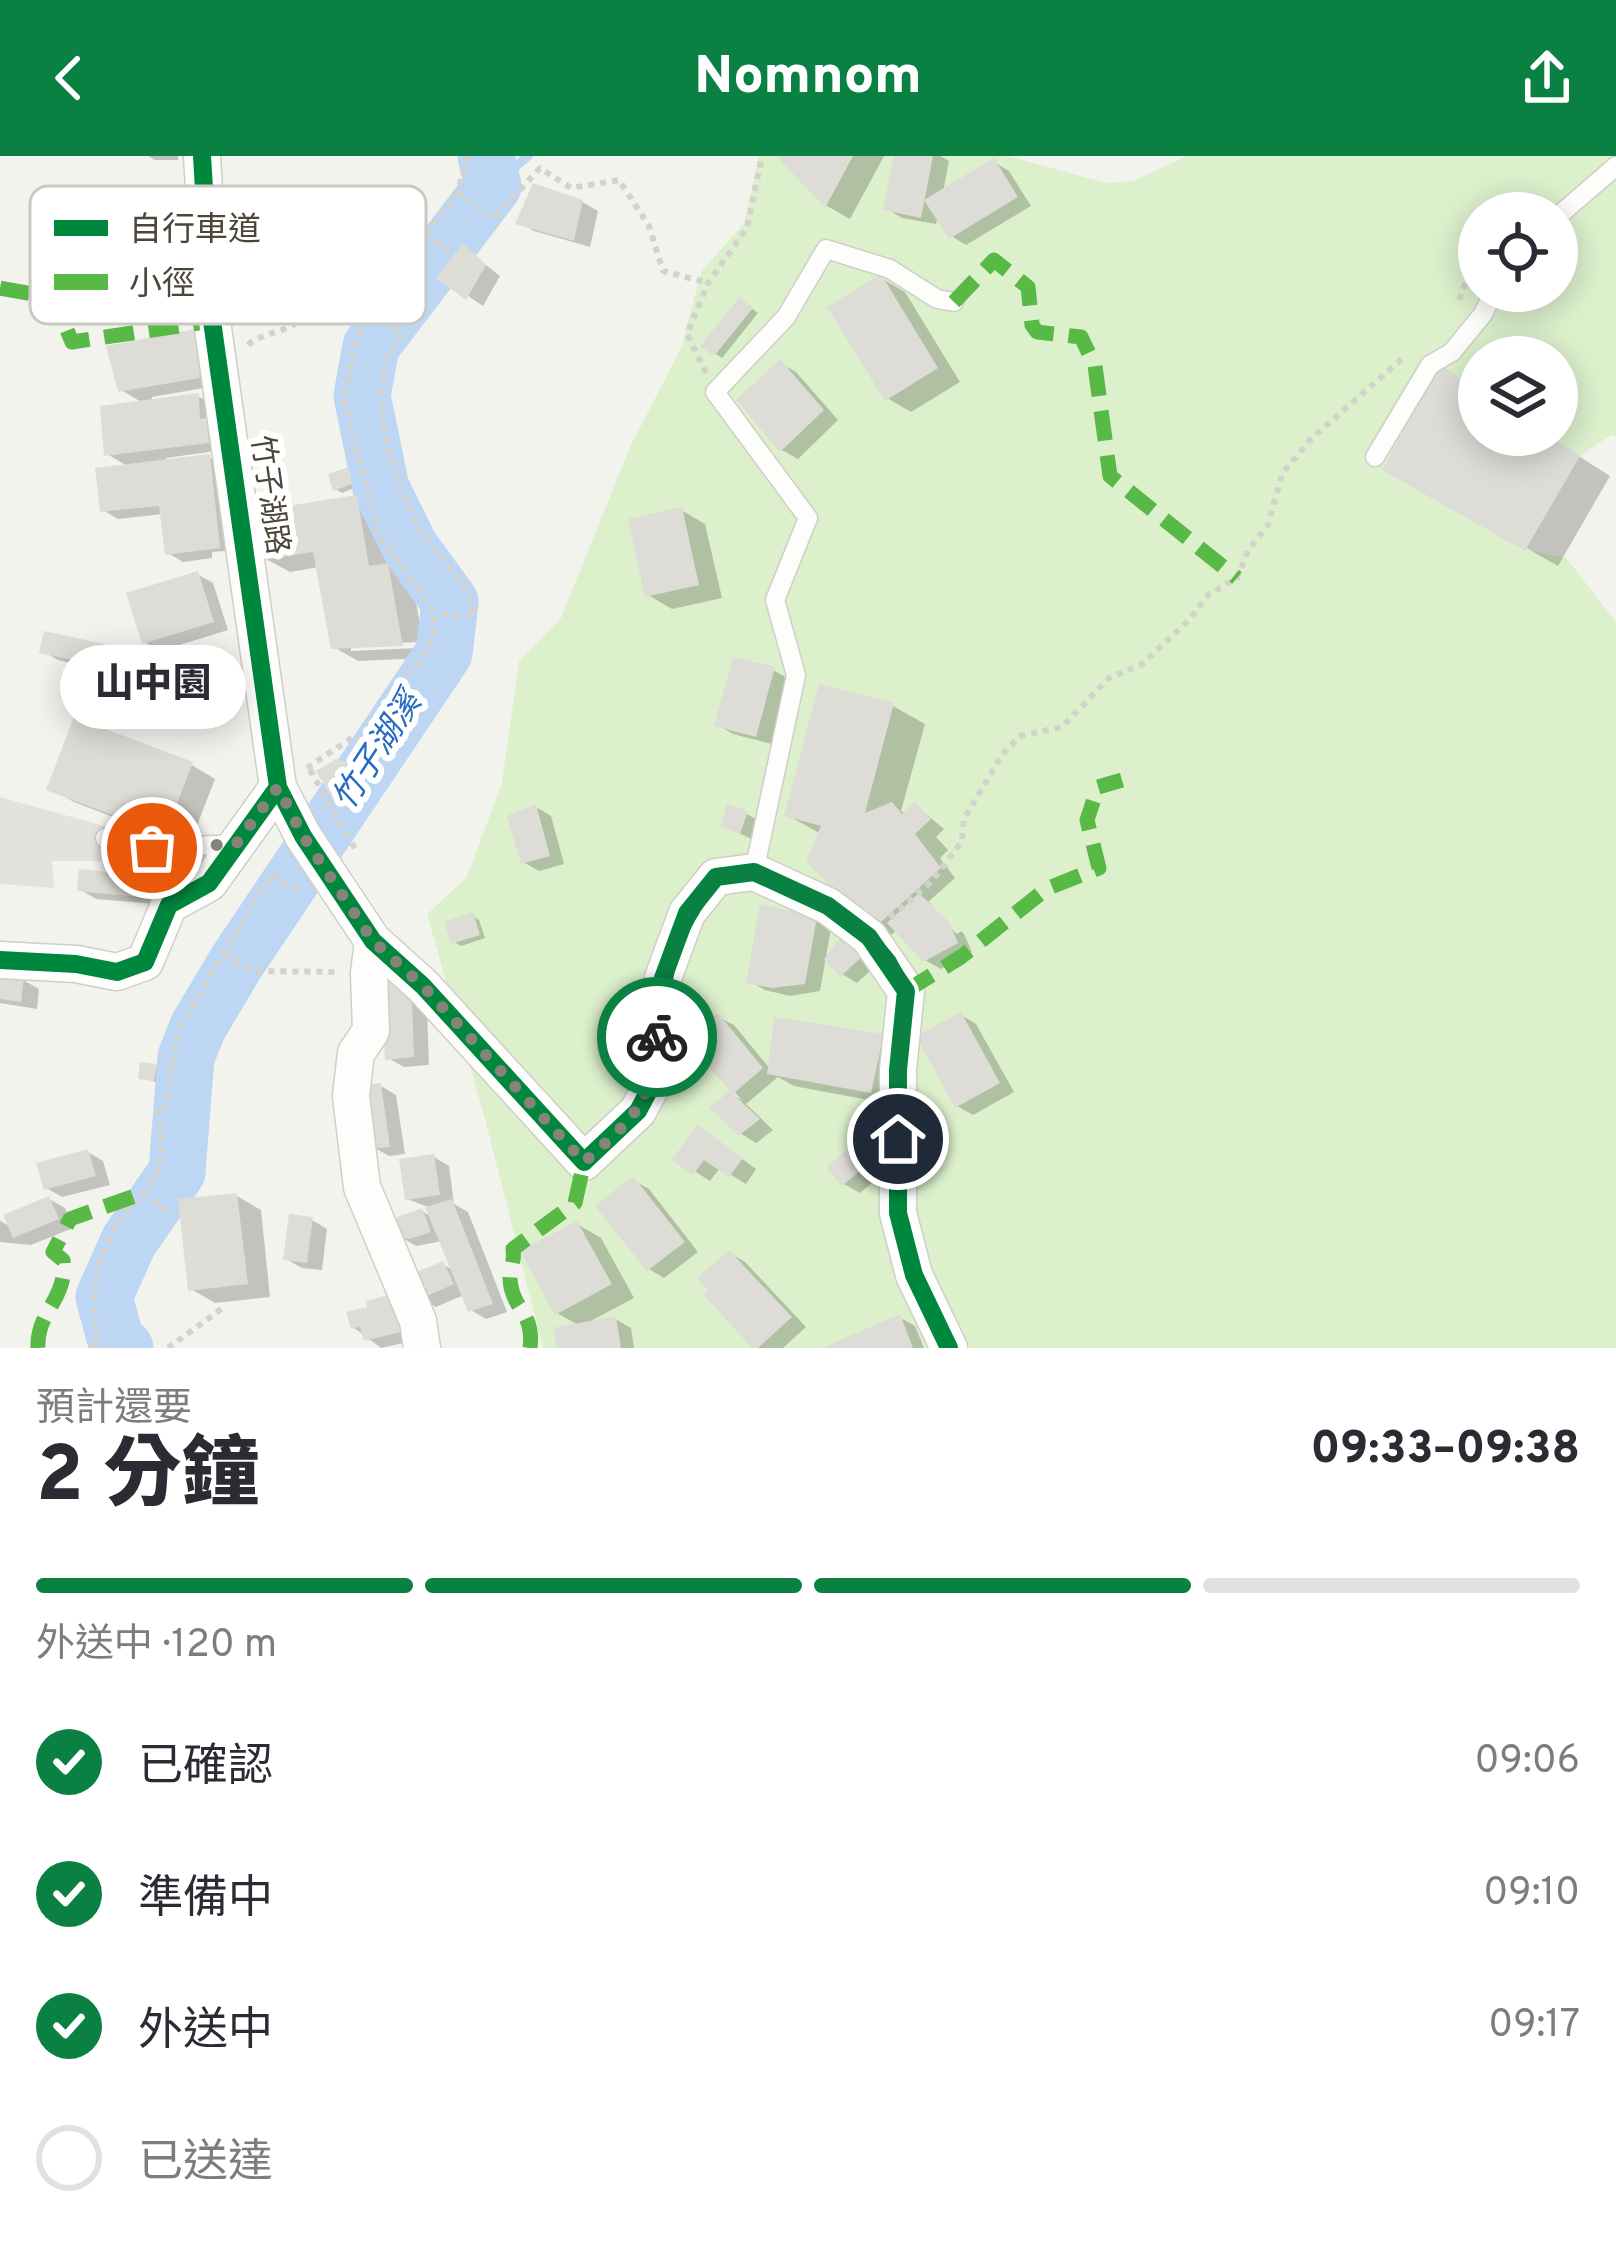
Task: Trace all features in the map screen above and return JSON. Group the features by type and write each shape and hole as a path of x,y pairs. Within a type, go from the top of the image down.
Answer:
{"street":[{"name":"竹子湖路","path":"202,156 204,186"},
{"name":"竹子湖路","path":"212,324 278,787 371,957 423,986 584,1162 638,1111 653,1083 663,977 687,914 716,877 754,872"},
{"path":"0,960 76,964 116,972 145,962 169,905 209,883 278,787"},
{"path":"754,872 828,906 869,937 906,992 898,1070 898,1213 914,1275 949,1348"},
{"path":"371,957 371,1031 356,1053 351,1096 362,1186 418,1322 422,1348"}],"lane":[{"path":"1578,199 1616,166"},
{"path":"754,872 796,675 776,600 808,518 715,392 786,317 826,249 890,269 937,298 954,302"},
{"path":"1375,458 1430,364 1452,352 1484,312"},
{"path":"105,838 152,848 236,844"}],"path":[{"path":"452,254 426,233 458,192 466,156"},
{"path":"715,392 687,334 708,283 747,228 762,156"},
{"path":"458,192 494,219 540,168 571,188 619,180 649,226 663,271 708,283"},
{"path":"1449,316 1458,297"},
{"path":"220,371 259,335 293,324"},
{"path":"338,747 353,737 358,740 430,647 436,614 379,535 344,400 354,345 367,324"},
{"path":"387,324 402,333 385,362 382,426 406,501 428,539 471,592 475,615 436,614"},
{"path":"869,937 932,881 962,841 964,819 1002,755 1020,736 1062,728 1109,678 1141,665 1208,595 1237,578 1249,549 1268,524 1282,474 1310,440 1411,352"},
{"path":"94,1348 98,1341 92,1319 106,1244 158,1172 162,1142 158,1109 165,1108 179,1028 271,874 323,862 309,766"},
{"path":"225,955 254,971 371,957"},
{"path":"143,1193 172,1215"},
{"path":"168,1347 224,1306"}],"green space":[{"path":"759,156 1008,156 1106,183 1133,181 1187,156 1616,156 1616,437 1611,435 1580,456 1526,550 1566,558 1616,622 1616,1348 543,1348 427,914 467,877 502,783 519,661 561,618 630,447 681,348 701,272 744,223"}],"shaded area":[{"path":"0,797 104,826 101,861 52,861 54,888 0,884"}],"building":[{"path":"781,156 853,156 825,208"},
{"path":"894,156 933,156 921,218 883,210"},
{"path":"994,158 1018,197 949,239 924,200"},
{"path":"533,183 583,200 574,241 515,224"},
{"path":"463,243 486,265 466,300 436,278"},
{"path":"881,274 938,368 885,401 827,307"},
{"path":"740,297 753,308 714,356 700,346"},
{"path":"195,329 200,378 118,392 106,346"},
{"path":"780,359 824,410 780,452 736,400"},
{"path":"1440,365 1458,377 1458,456 1580,456 1525,551 1382,470"},
{"path":"199,393 200,419 207,418 209,443 104,456 100,406"},
{"path":"210,454 220,548 165,555 159,506 100,512 95,468"},
{"path":"349,467 352,484 333,491 328,474"},
{"path":"357,495 369,566 388,563 403,646 331,649 313,552 263,560 256,511"},
{"path":"682,507 699,585 645,597 628,519"},
{"path":"198,571 214,622 142,644 126,593"},
{"path":"44,631 105,644 100,666 39,653"},
{"path":"104,656 115,657 112,671 102,669"},
{"path":"733,657 775,667 756,737 714,726"},
{"path":"819,684 894,703 865,813 892,802 902,814 915,802 931,819 915,834 941,868 872,930 806,861 821,826 784,816"},
{"path":"74,717 193,762 165,835 46,790"},
{"path":"336,759 353,765 339,801 333,800 316,771"},
{"path":"536,804 550,856 521,864 507,816"},
{"path":"727,804 748,811 740,834 720,827"},
{"path":"128,855 156,857 152,898 77,891 79,869 126,874"},
{"path":"919,893 949,922 958,943 923,962 887,923"},
{"path":"760,904 817,917 805,984 772,988 746,983"},
{"path":"473,912 480,935 451,944 444,922"},
{"path":"846,930 867,952 840,977 824,959"},
{"path":"0,974 24,977 21,1002 0,999"},
{"path":"381,977 391,977 412,998 414,1057 385,1060"},
{"path":"675,994 694,995 693,1023 674,1022"},
{"path":"961,1012 1000,1083 955,1108 916,1036"},
{"path":"718,1013 763,1068 733,1094 760,1119 738,1136 709,1107 730,1091 692,1049 700,1041 694,1034"},
{"path":"774,1017 884,1034 871,1093 767,1074"},
{"path":"140,1062 157,1064 154,1081 138,1079"},
{"path":"381,1083 390,1147 371,1149 362,1086"},
{"path":"697,1125 743,1158 729,1177 704,1160 693,1175 672,1160"},
{"path":"88,1149 96,1176 44,1190 36,1163"},
{"path":"845,1151 861,1170 842,1186 826,1167"},
{"path":"434,1154 440,1195 405,1200 399,1159"},
{"path":"633,1176 685,1242 647,1271 595,1206"},
{"path":"237,1193 248,1284 188,1291 178,1199"},
{"path":"49,1196 59,1219 13,1238 3,1215"},
{"path":"452,1199 493,1304 468,1312 425,1207"},
{"path":"422,1208 431,1232 397,1238 389,1220"},
{"path":"289,1214 313,1217 307,1263 283,1260"},
{"path":"577,1221 612,1284 555,1315 520,1251"},
{"path":"729,1250 792,1317 758,1348 752,1348 704,1295 708,1291 697,1278"},
{"path":"443,1261 454,1284 418,1300 408,1276"},
{"path":"392,1294 401,1332 364,1341 360,1327 351,1329 346,1312"},
{"path":"900,1314 913,1348 822,1348"},
{"path":"616,1316 621,1348 557,1348 553,1328"}],"waterway":[{"name":"竹子湖溪","path":"426,274 493,186 486,156"},
{"path":"493,186 528,156"},
{"name":"竹子湖溪","path":"125,1348 116,1341 104,1297 129,1241 177,1172 186,1057 198,1027 444,653 450,602 410,547 381,488 362,396 371,346 388,324"}],"marked path":[{"path":"954,302 994,260 1028,287 1037,332 1081,337 1095,366 1110,476 1237,578"},
{"path":"0,288 30,294"},
{"path":"65,324 72,342 192,324"},
{"path":"906,991 961,957 1046,889 1099,868 1087,820 1098,787 1122,780"},
{"path":"530,1348 529,1326 511,1289 513,1249 575,1203 584,1162"},
{"path":"38,1348 42,1324 63,1274 63,1260 53,1252 70,1219 143,1193"}],"cycle path":[{"path":"202,156 204,186"},
{"path":"212,324 278,787 303,836 373,941 423,986 584,1162 638,1111 653,1083 663,978 687,913 716,877 754,872 828,906 869,937 906,991 898,1070 898,1213 914,1275 949,1348"},
{"path":"0,960 76,964 117,972 145,962 169,905 209,883 278,787"}],"way so far":[{"path":"152,848 236,844 278,787 303,836 373,941 423,986 584,1162 638,1111 653,1083 657,1037"}],"place":[{"name":"山中園","path":"152,848"}],"route":[{"path":"657,1037 663,977 687,914 716,877 754,872 828,906 869,937 906,992 898,1070 898,1139"}]}
